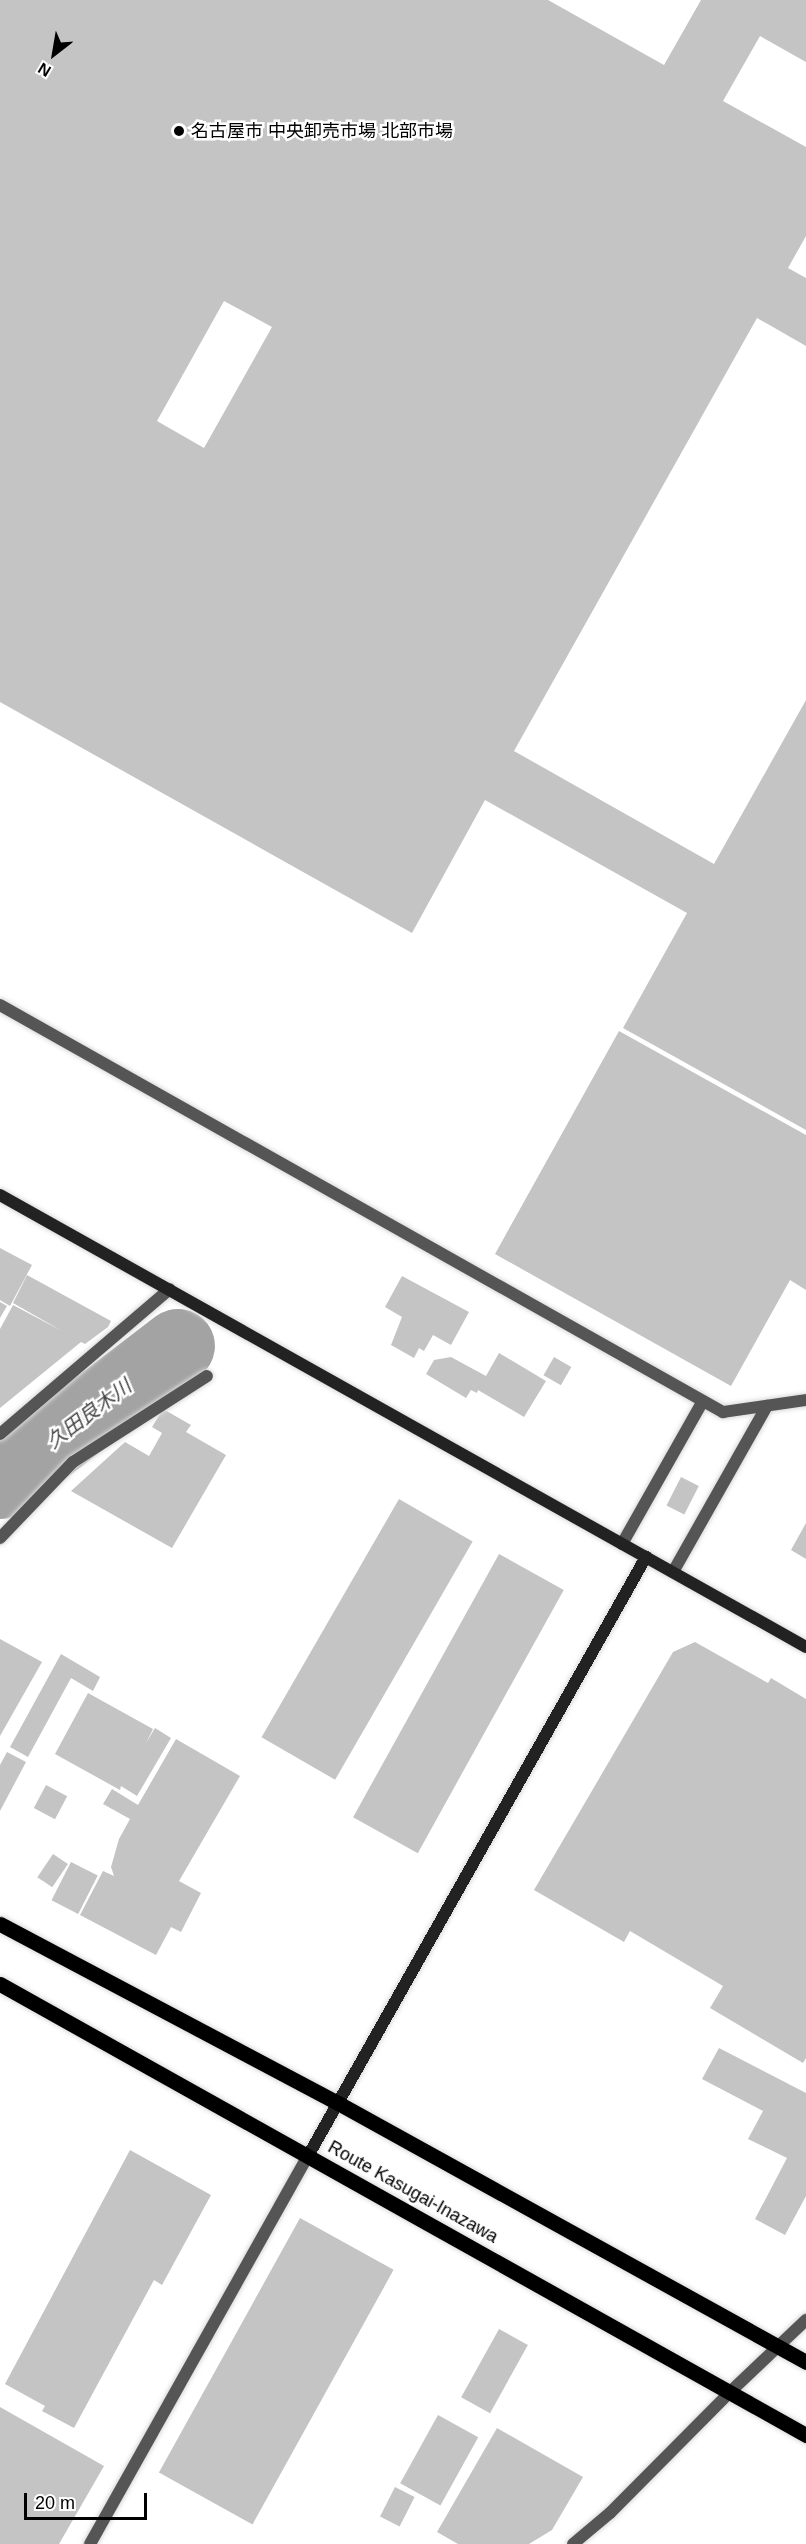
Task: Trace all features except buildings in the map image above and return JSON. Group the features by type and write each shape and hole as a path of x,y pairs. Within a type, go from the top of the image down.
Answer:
{"main road":[{"path":"0,1924 338,2103 806,2362"},
{"name":"Route Kasugai-Inazawa","path":"0,1984 806,2435"}],"street":[{"path":"0,1005 723,1412 806,1400"},
{"path":"0,1195 806,1647"},
{"path":"0,1434 170,1289"},
{"path":"0,1538 73,1462 207,1376"},
{"path":"622,1544 704,1401"},
{"path":"673,1572 767,1406"},
{"path":"90,2544 646,1557"},
{"path":"573,2544 610,2513 730,2392 806,2320"}],"waterway":[{"name":"久田良木川","path":"0,1482 178,1346"}],"place":[{"name":"名古屋市 中央卸売市場 北部市場","path":"179,131"}]}
